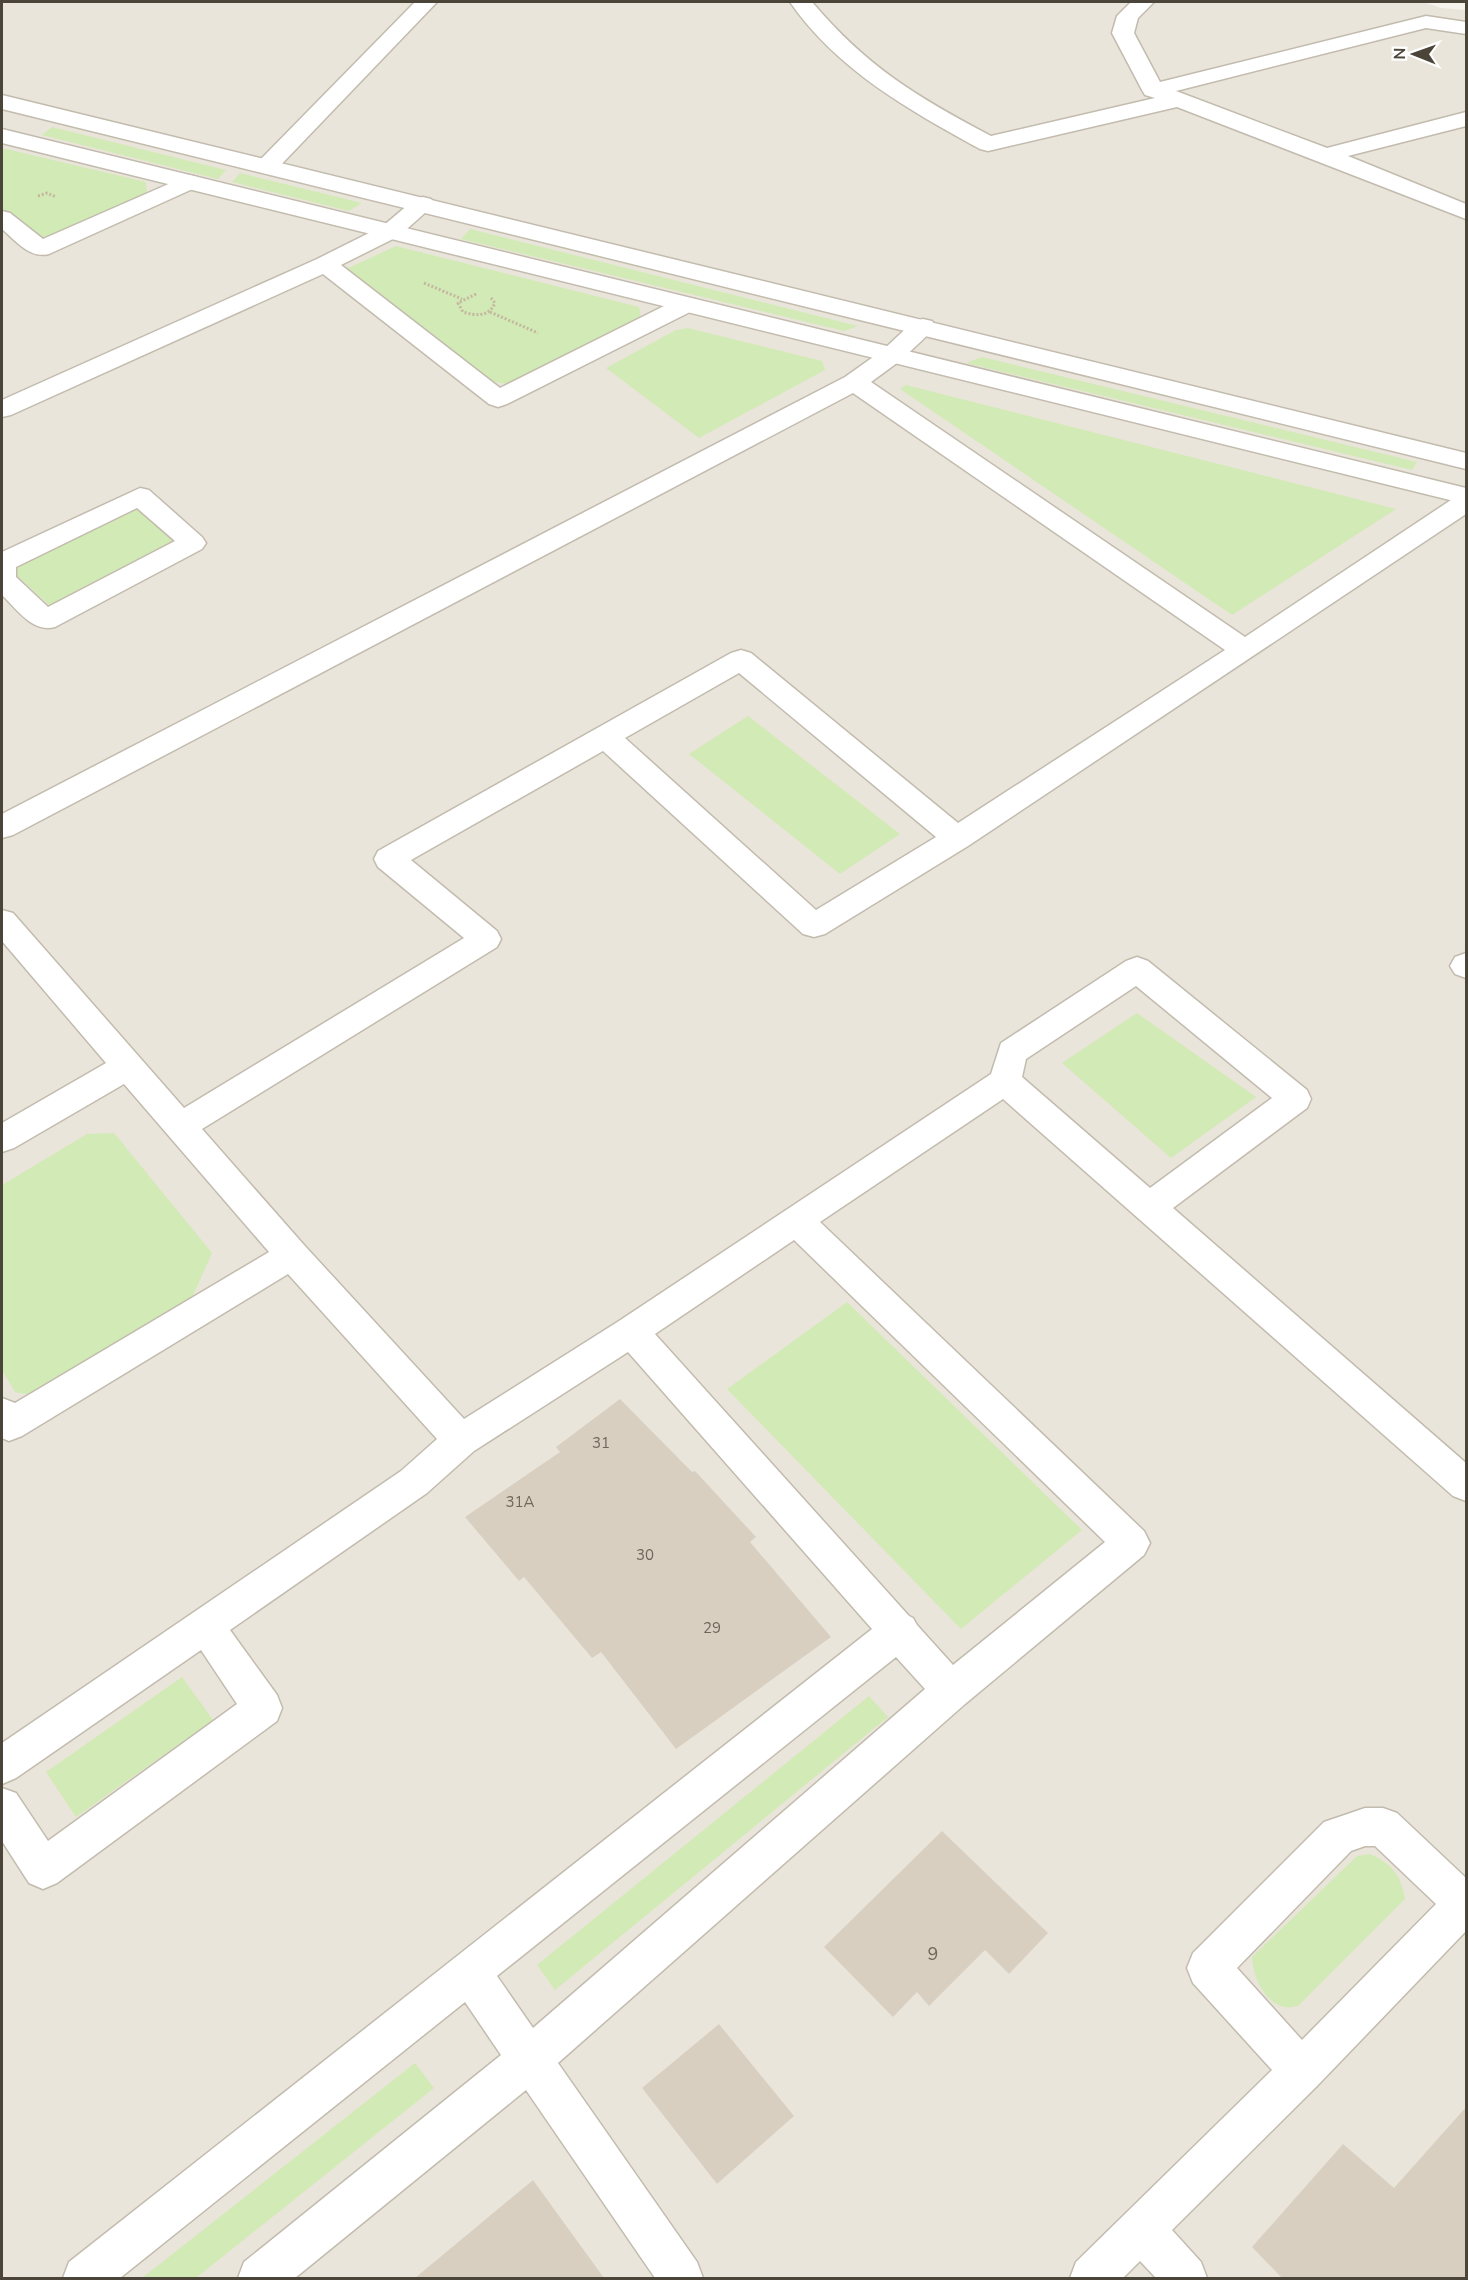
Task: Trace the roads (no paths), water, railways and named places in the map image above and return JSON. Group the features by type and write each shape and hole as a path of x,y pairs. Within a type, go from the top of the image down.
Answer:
{"street":[{"path":"267,166 426,2"},
{"path":"801,2 830,36 872,74 926,111 988,144 1177,100"},
{"path":"1143,2 1128,16 1123,33 1153,90 1467,212"},
{"path":"1153,90 1426,22 1467,28"},
{"path":"2,102 1467,461"},
{"path":"1325,155 1467,119"},
{"path":"2,136 1467,496"},
{"path":"2,218 41,249 189,182"},
{"path":"2,408 325,264 391,231 423,204"},
{"path":"325,264 498,399 685,305"},
{"path":"2,827 854,382 892,355 923,326"},
{"path":"854,382 1245,650"},
{"path":"140,496 193,543 45,620 2,580 2,563 140,496"},
{"path":"606,737 814,926 957,838 1467,502"},
{"path":"180,1126 486,939 389,859 741,660 957,838"},
{"path":"2,921 292,1255 461,1440"},
{"path":"2,1765 414,1482 461,1440 631,1331 1005,1081 1012,1052 1137,969 1295,1099 1149,1208"},
{"path":"2,1139 128,1066"},
{"path":"1005,1081 1467,1485"},
{"path":"260,2278 529,2060 951,1691 1131,1543 797,1221"},
{"path":"2,1413 9,1425 292,1255"},
{"path":"631,1331 900,1630 951,1691"},
{"path":"2,1807 44,1869 263,1708 206,1625"},
{"path":"85,2278 900,1630"},
{"path":"1092,2278 1143,2231 1302,2071 1464,1904 1426,1865 1383,1827 1365,1827 1338,1836 1208,1968 1302,2071"},
{"path":"470,1972 681,2278"},
{"path":"1143,2231 1185,2278"}]}
